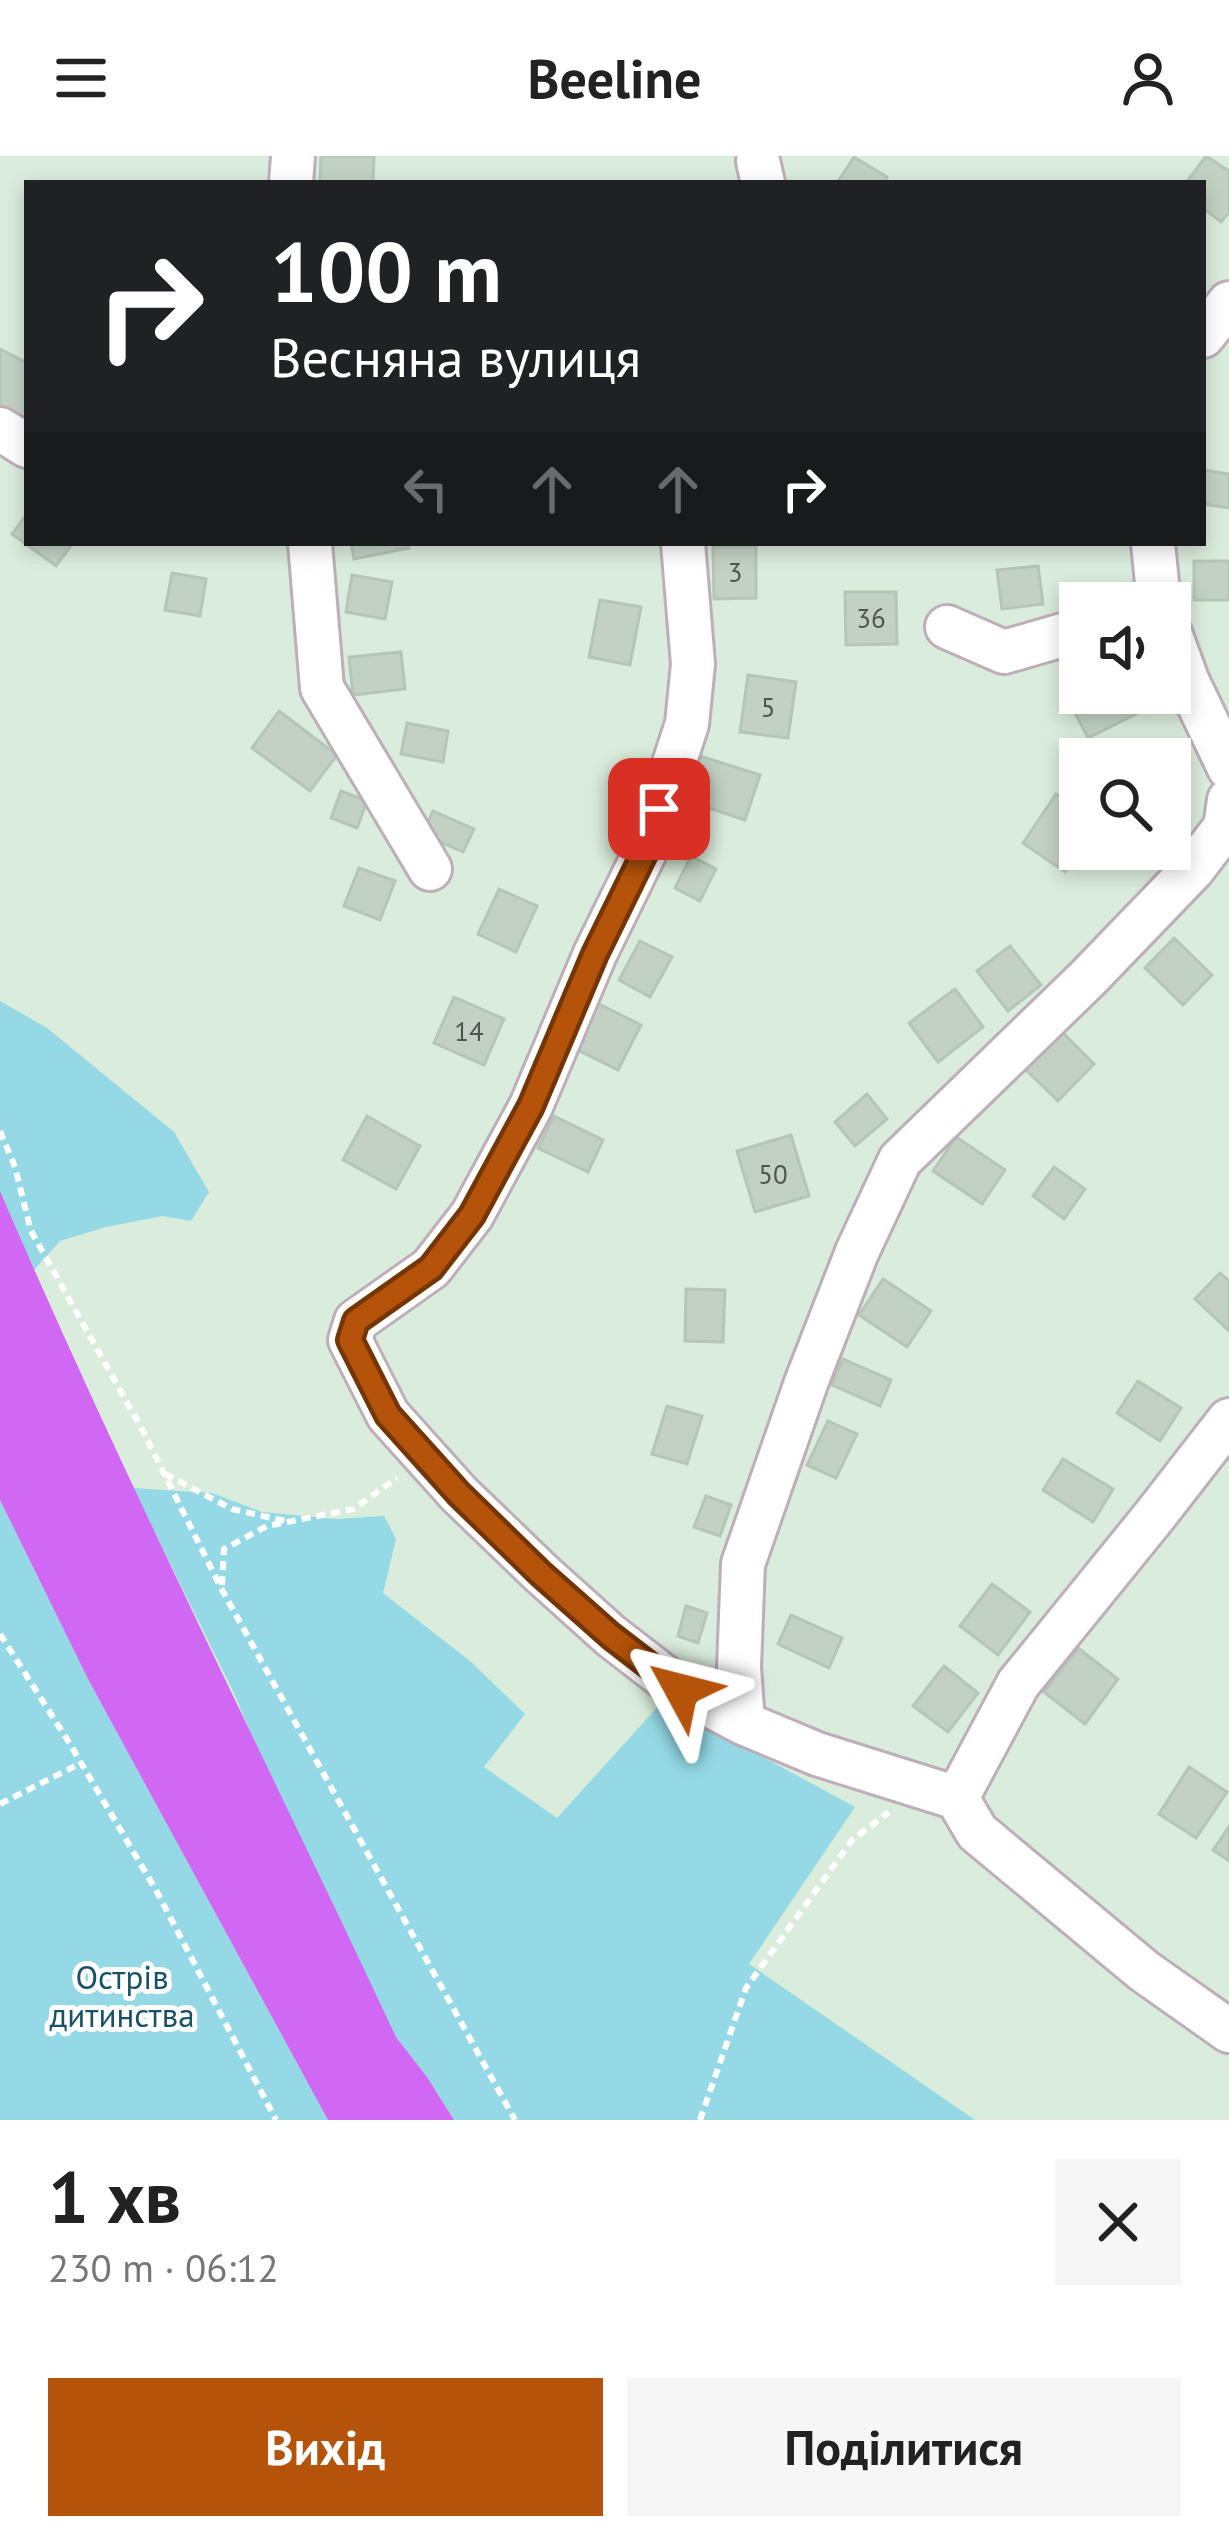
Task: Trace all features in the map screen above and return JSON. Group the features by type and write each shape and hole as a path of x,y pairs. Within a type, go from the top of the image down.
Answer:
{"street":[{"path":"1206,332 1229,303"},
{"path":"310,546 322,688 430,869"},
{"path":"682,546 693,664 687,724 645,852 595,954 531,1106 472,1215 431,1268 356,1321 350,1340 388,1415 459,1494 611,1636 681,1690 743,1723 817,1754 940,1793 977,1832 1144,1971 1229,2031"},
{"path":"1153,546 1156,582"},
{"path":"946,626 1004,652 1059,636"},
{"path":"1191,688 1229,767"},
{"path":"743,1723 739,1667 743,1564 806,1383 857,1252 900,1160 1193,869 1225,827 1229,800"},
{"path":"940,1793 1018,1684 1229,1420"}],"path":[{"path":"0,1131 15,1167 31,1232 515,2120"},
{"path":"221,1588 224,1549 266,1526 353,1509 396,1480 411,1441"},
{"path":"165,1474 232,1509 289,1522"},
{"path":"0,1634 157,1892 276,2120"},
{"path":"0,1804 81,1763"},
{"path":"700,2120 746,1988 852,1840 940,1793"}],"green space":[{"path":"0,1001 47,1028 174,1132 209,1192 191,1221 163,1216 60,1241 34,1270 0,1191"},
{"path":"133,1488 212,1493 262,1512 336,1519 384,1516 396,1539 383,1593 470,1661 525,1714 484,1767 557,1818 662,1702 855,1807 749,1964 975,2120 454,2120 396,2037"},
{"name":"Острів дитинства","path":"0,1500 89,1681 328,2120 0,2120"}],"shaded area":[{"path":"0,1191 145,1510 396,2037 454,2120 328,2120 89,1681 0,1500"}],"building":[{"path":"321,156 374,156 373,180 320,180"},
{"path":"1206,156 1229,171 1229,212 1221,222 1206,210 1206,180 1188,180"},
{"path":"854,157 887,177 886,180 839,180"},
{"path":"0,349 24,361 24,418 0,406"},
{"path":"1206,470 1229,474 1229,508 1206,504"},
{"path":"24,518 24,543 12,534"},
{"path":"28,546 71,546 56,566"},
{"path":"352,546 409,546 409,548 354,559"},
{"path":"713,546 756,546 756,598 714,599"},
{"path":"1194,561 1229,561 1229,600 1194,600"},
{"path":"1038,566 1043,604 1002,609 997,570"},
{"path":"172,573 206,579 200,616 165,610"},
{"path":"352,575 392,582 385,619 346,612"},
{"path":"845,592 896,592 897,644 846,645"},
{"path":"600,600 641,607 630,665 589,657"},
{"path":"401,652 405,689 353,695 349,657"},
{"path":"748,675 796,682 788,738 740,732"},
{"path":"279,711 337,755 310,791 252,748"},
{"path":"1076,714 1136,714 1088,738"},
{"path":"407,723 448,731 443,762 401,754"},
{"path":"697,755 760,775 745,820 682,799"},
{"path":"341,791 367,801 357,828 331,818"},
{"path":"1056,794 1059,796 1059,868 1023,843"},
{"path":"433,811 474,829 463,852 423,834"},
{"path":"691,856 716,869 700,901 675,888"},
{"path":"359,868 395,881 380,920 344,906"},
{"path":"499,889 537,906 516,952 478,934"},
{"path":"1174,938 1212,975 1183,1005 1145,968"},
{"path":"640,941 672,957 650,997 619,980"},
{"path":"1010,946 1041,985 1008,1011 977,971"},
{"path":"955,989 983,1027 938,1062 909,1023"},
{"path":"454,997 504,1019 484,1065 434,1043"},
{"path":"597,1003 641,1025 618,1070 574,1048"},
{"path":"1063,1033 1094,1064 1058,1101 1026,1070"},
{"path":"867,1094 887,1119 855,1146 835,1122"},
{"path":"367,1116 420,1146 396,1189 343,1160"},
{"path":"554,1116 603,1140 588,1172 538,1148"},
{"path":"791,1135 809,1196 755,1212 737,1151"},
{"path":"956,1137 1005,1170 982,1204 933,1171"},
{"path":"1054,1167 1085,1189 1064,1219 1033,1196"},
{"path":"1220,1273 1229,1281 1229,1331 1195,1299"},
{"path":"883,1279 931,1311 907,1347 859,1315"},
{"path":"686,1289 725,1290 723,1342 685,1341"},
{"path":"843,1359 891,1380 880,1406 832,1385"},
{"path":"1138,1381 1181,1408 1160,1441 1117,1413"},
{"path":"667,1406 702,1416 687,1464 652,1454"},
{"path":"828,1421 857,1434 836,1478 807,1465"},
{"path":"1063,1459 1113,1489 1093,1522 1043,1490"},
{"path":"706,1496 731,1505 720,1536 694,1527"},
{"path":"992,1584 1030,1612 998,1655 960,1626"},
{"path":"686,1606 707,1613 698,1643 678,1636"},
{"path":"791,1615 842,1638 829,1668 778,1644"},
{"path":"1078,1648 1118,1679 1085,1724 1044,1692"},
{"path":"944,1666 978,1693 948,1732 913,1706"},
{"path":"1189,1767 1227,1792 1196,1838 1159,1814"},
{"path":"1229,1827 1229,1861 1213,1850"}],"route":[{"path":"659,809 645,852 595,954 531,1106 472,1215 431,1268 356,1321 350,1340 388,1415 459,1494 611,1636 681,1690"}]}
